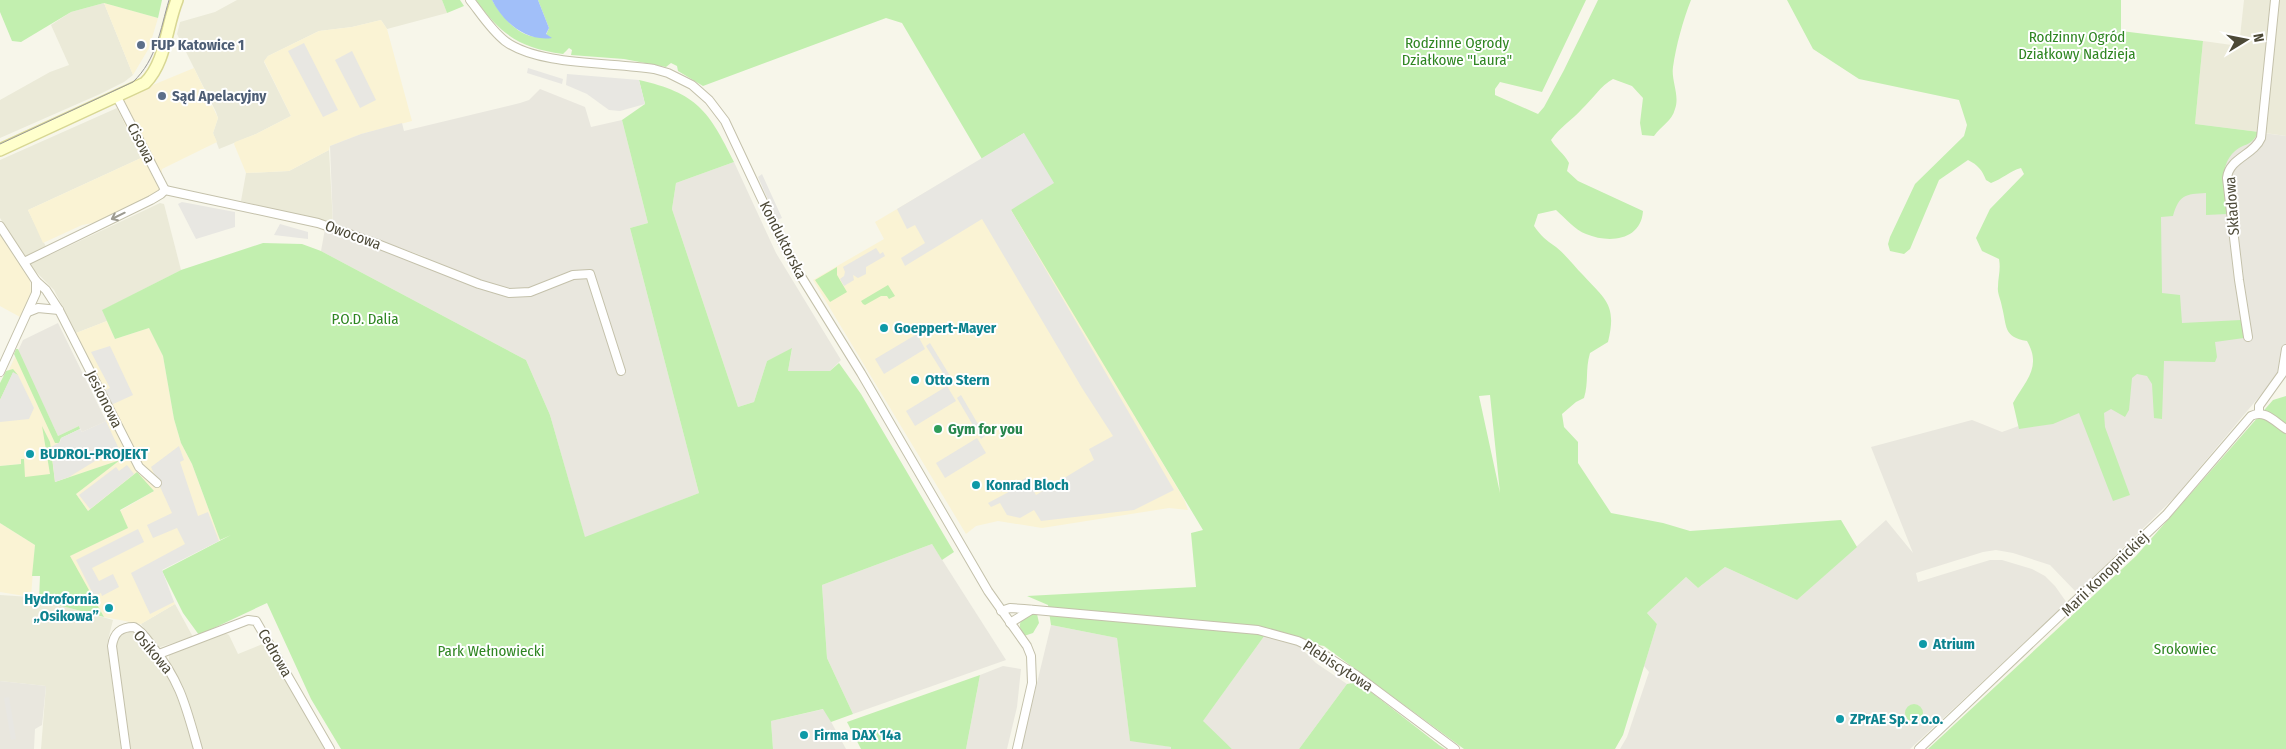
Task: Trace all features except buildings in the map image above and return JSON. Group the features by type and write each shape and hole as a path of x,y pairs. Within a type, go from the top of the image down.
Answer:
{"main road":[{"path":"0,150 141,85 151,76 160,59 177,0"}],"street":[{"name":"Konduktorska","path":"470,0 495,32 520,50 544,57 654,69 692,85 717,109 734,136 782,242 799,273 861,373 988,591 1027,646 1031,656 1032,683 1017,749"},
{"name":"Składowa","path":"2248,337 2227,178 2232,166 2258,145 2261,138 2275,0"},
{"name":"Cisowa","path":"117,97 165,190"},
{"path":"24,262 152,200 165,190"},
{"name":"Owocowa","path":"165,190 318,223 376,243 479,284 509,292 530,292 573,275 590,274 621,371"},
{"name":"Jesionowa","path":"0,226 36,281 46,290 59,310 139,467 157,483"},
{"path":"0,372 36,293 36,281"},
{"path":"28,312 38,308 59,310"},
{"path":"2286,349 2282,374 2259,406 2259,413 2264,414 2286,429"},
{"name":"Marii Konopnickiej","path":"1919,749 2166,515 2251,416 2259,413"},
{"path":"1001,611 1010,608 1031,610"},
{"path":"1010,624 1031,610"},
{"name":"Plebiscytowa","path":"1031,610 1258,630 1298,640 1356,675 1455,749"},
{"name":"Cedrowa","path":"159,654 248,620 256,621 330,749"},
{"name":"Osikowa","path":"126,749 113,657 113,638 120,629 134,627 138,629 159,654 180,688 198,749"}],"shaded area":[{"path":"237,0 442,0 447,13 387,29 381,20 352,27 319,31 268,56 264,62 291,116 256,134 219,149 213,133 218,118 216,112 177,34 180,22 215,12"},
{"path":"2244,0 2273,0 2259,132 2195,124 2203,41 2239,46"},
{"path":"2278,0 2286,0 2286,136 2265,133"},
{"path":"104,3 133,75 124,82 100,94 0,138 0,100 50,72 69,65 51,25 71,12"},
{"path":"104,3 158,18 149,48 133,75"},
{"path":"381,20 387,29 412,121 361,134 330,146 329,150 289,171 246,173 234,144 235,142 256,134 291,116 264,61 268,56 319,31 352,27"},
{"path":"304,43 338,110 323,117 288,51"},
{"path":"352,51 376,100 360,108 335,60"},
{"path":"194,68 218,118 213,133 217,142 162,169 160,192 103,221 82,225 43,243 28,210 141,158 114,101"},
{"path":"528,68 563,79 562,84 527,73"},
{"path":"567,74 639,80 645,104 620,111 609,110 587,94 566,85"},
{"path":"540,89 585,107 591,127 622,120 648,223 630,228 699,493 585,538 550,415 526,360 321,251 325,229 426,257 333,224 330,146 361,134 402,123 404,131 520,103 529,100"},
{"path":"117,108 141,158 28,210 50,255 160,203 164,204 181,270 103,310 107,321 76,333 54,290 35,271 0,218 0,160"},
{"path":"2195,124 2286,136 2286,372 2274,379 2175,497 2077,593 2050,565 2013,553 1996,550 1983,552 1916,573 1918,582 1990,560 2002,560 2032,569 2045,576 2067,603 1910,749 1620,749 1627,737 1649,672 1644,666 1657,624 1647,613 1686,577 1698,588 1725,567 1797,600 1886,520 1913,553 1871,447 1972,420 2002,432 2077,405 2159,221"},
{"path":"1024,133 1054,183 1011,210 1174,490 1134,510 1041,521 1034,510 1020,518 1007,515 1000,503 991,507 988,503 1022,485 1020,481 1026,478 1036,495 1094,460 1089,449 1113,436 1082,388 982,219 905,266 901,258 925,243 915,225 907,229 897,209"},
{"path":"329,150 333,224 241,201 246,173 289,171"},
{"path":"982,159 1184,499 1188,510 1169,508 1042,528 998,521 976,526 966,534 813,280 884,239 875,222"},
{"path":"734,162 776,253 841,360 830,371 788,371 792,349 767,361 754,402 738,407 672,209 676,183"},
{"path":"762,174 782,218 777,220 758,177"},
{"path":"182,202 235,212 235,227 196,239 178,204"},
{"path":"280,224 308,232 308,239 274,235"},
{"path":"0,235 30,280 31,294 20,317 0,306"},
{"path":"876,248 880,254 883,252 885,256 866,267 866,274 858,278 853,275 854,280 844,286 840,279 844,276 845,272 843,267"},
{"path":"107,321 115,339 149,328 163,356 174,419 181,443 192,464 220,540 157,567 175,604 141,624 104,617 69,556 127,528 120,511 154,491 137,472 88,511 76,494 118,461 55,482 39,483 22,476 21,464 0,466 0,388 18,351 61,443 111,418 76,333"},
{"path":"58,323 106,421 82,432 79,426 58,436 18,351 23,340"},
{"path":"917,334 925,349 884,374 875,359"},
{"path":"930,343 955,384 951,386 926,346"},
{"path":"110,346 133,395 111,405 104,391 110,388 91,352"},
{"name":"BUDROL-PROJEKT","path":"13,372 18,375 34,408 29,419 0,422 0,400"},
{"path":"947,386 956,401 915,426 906,411"},
{"path":"961,395 985,436 981,439 957,398"},
{"name":"BUDROL-PROJEKT","path":"106,421 118,447 69,477 55,482 51,447 60,442 61,438 80,429 82,432"},
{"path":"977,438 986,453 945,478 936,463"},
{"path":"179,446 184,460 180,462 198,516 208,512 219,541 162,570 174,602 150,614 131,573 185,544 177,528 153,538 147,525 172,513 151,467"},
{"path":"127,465 134,474 90,509 79,495 116,467 119,471"},
{"path":"0,523 35,545 31,597 0,592"},
{"path":"138,529 144,542 92,568 99,581 113,574 119,587 102,596 101,593 94,596 76,560"},
{"path":"932,544 1006,660 853,714 827,658 822,585"},
{"path":"0,595 31,597 113,620 107,644 121,749 41,749 46,686 0,681"},
{"path":"175,604 193,637 157,648 141,624"},
{"path":"1051,625 1117,638 1130,740 1172,747 1171,749 1021,749"},
{"path":"131,630 137,632 166,669 178,692 195,749 129,749 114,647 118,635"},
{"path":"225,633 229,635 238,654 265,643 325,749 201,749 184,689 169,663 169,655"},
{"path":"1265,635 1299,646 1316,663 1347,684 1299,749 1232,749 1202,722"},
{"path":"1003,666 1021,669 1017,707 1007,749 966,749 980,675"},
{"path":"0,681 46,686 42,725 35,729 34,749 0,749"},
{"path":"9,697 16,739 11,740 4,698"},
{"path":"824,709 846,749 773,749 771,721"}],"green space":[{"path":"0,0 162,0 158,18 104,3 71,12 21,42 12,41 0,12"},
{"path":"442,0 460,0 464,6 447,13"},
{"name":"Rodzinne Ogrody Działkowe \"Laura\"","path":"476,0 492,0 515,28 522,33 538,37 546,35 549,28 538,0 1586,0 1542,92 1500,82 1495,89 1495,95 1538,114 1544,107 1564,70 1598,0 1691,0 1680,33 1673,67 1677,99 1674,113 1654,136 1642,135 1640,123 1643,98 1632,86 1613,79 1558,131 1551,140 1569,163 1567,171 1578,181 1643,211 1637,228 1630,234 1614,239 1595,237 1582,232 1556,210 1538,214 1534,226 1544,238 1563,253 1603,297 1610,311 1611,319 1608,342 1590,353 1584,398 1562,414 1564,427 1578,442 1578,463 1611,513 1663,523 1690,531 1841,520 1857,547 1797,600 1725,567 1698,588 1686,577 1647,613 1657,624 1623,735 1615,749 1464,749 1324,646 1265,635 1203,721 1232,749 1171,749 1171,747 1130,741 1117,638 1051,625 1048,605 1027,596 1196,587 1191,533 1203,530 1011,210 1024,133 982,159 902,23 886,18 703,86 678,71 677,66 671,63 666,67 624,59 571,55 572,50 569,48 563,54 523,44 503,31","holes":["1490,395 1500,493 1479,396"]},
{"name":"Rodzinny Ogród Działkowy Nadzieja","path":"1787,0 2121,0 2121,31 2203,41 2195,124 2259,132 2250,143 2239,148 2229,157 2224,173 2227,214 2206,215 2206,193 2184,197 2175,209 2173,216 2161,217 2162,293 2180,295 2182,323 2241,320 2244,338 2215,342 2217,357 2215,362 2164,361 2162,419 2154,418 2152,384 2147,376 2137,374 2132,378 2129,410 2125,417 2111,409 2104,413 2105,427 2130,495 2113,501 2079,413 2053,424 2019,429 2013,403 2027,380 2033,366 2033,358 2027,341 2014,337 2007,330 1998,292 1999,259 1982,251 1976,238 1990,209 2024,174 2021,168 1991,183 1986,180 1977,166 1968,160 1939,180 1910,249 1904,254 1890,251 1888,244 1890,237 1915,184 1964,136 1967,125 1959,100 1859,79 1813,49"},
{"path":"639,80 675,91 699,107 717,130 734,162 676,183 672,209 738,407 754,402 767,361 792,348 788,371 830,371 839,363 861,394 954,552 942,560 932,544 822,585 827,658 853,714 831,722 823,709 771,721 773,749 341,749 311,699 267,603 199,635 183,613 162,571 231,535 220,540 192,464 181,443 174,419 163,356 149,328 115,339 102,310 181,270 263,243 302,244 321,251 526,360 550,415 585,537 699,493 630,228 648,223 622,120 645,104"},
{"path":"837,267 837,275 847,292 830,302 815,280"},
{"path":"888,285 895,296 889,299 887,296 881,296 865,305 863,304 861,301"},
{"path":"16,349 18,349 58,436 79,426 80,429 61,438 59,443 55,443 14,354"},
{"path":"13,369 18,375 13,373 0,400 0,383 6,371"},
{"name":"Srokowiec","path":"2286,396 2286,749 1928,749 2136,556 2273,400"},
{"path":"42,426 50,442 55,482 120,460 76,494 88,511 137,472 154,491 120,510 128,528 70,556 104,617 39,600 40,576 32,576 35,545 0,523 0,466 21,464 21,459 24,459 25,477 50,474"},
{"path":"1029,614 1037,614 1039,623 1033,633 1024,636 1020,629 1020,624"},
{"path":"980,675 966,749 861,749 847,722"},
{"path":"1358,682 1445,749 1299,749 1347,684"},
{"path":"1914,704 1920,707 1923,713 1920,719 1914,722 1908,719 1905,713 1908,707"}],"water":[{"path":"492,0 538,0 549,28 546,34 552,38 533,37 516,29 502,16"}],"tram line":[{"path":"0,144 133,82 153,54 169,0"}],"place":[{"name":"FUP Katowice 1","path":"141,45"},
{"name":"Sąd Apelacyjny","path":"162,96"},
{"name":"Goeppert-Mayer","path":"884,328"},
{"name":"Otto Stern","path":"915,380"},
{"name":"Gym for you","path":"938,429"},
{"name":"BUDROL-PROJEKT","path":"30,454"},
{"name":"Konrad Bloch","path":"976,485"},
{"name":"Hydrofornia „Osikowa”","path":"109,608"},
{"name":"Atrium","path":"1923,644"},
{"name":"ZPrAE Sp. z o.o.","path":"1840,719"},
{"name":"Firma DAX 14a","path":"804,735"}],"park label":[{"name":"P.O.D. Dalia","path":"365,319"},
{"name":"Park Wełnowiecki","path":"491,651"}]}
